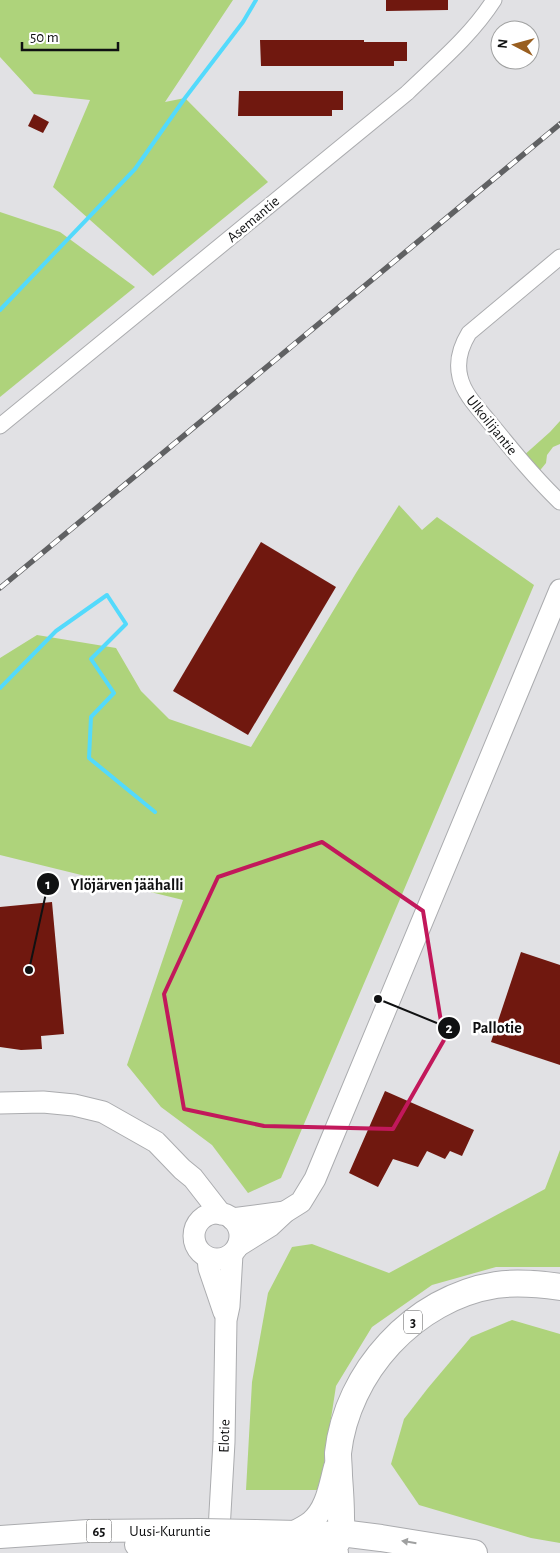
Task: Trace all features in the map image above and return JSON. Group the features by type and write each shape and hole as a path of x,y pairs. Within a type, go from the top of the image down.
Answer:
{"highway":[{"name":"3","path":"336,1546 338,1454 344,1424 359,1387 381,1353 410,1324 432,1309 452,1299 487,1288 515,1284 560,1286"},
{"path":"336,1546 382,1538 474,1553"}],"main road":[{"path":"182,1169 185,1183 197,1210 198,1223 194,1233 196,1248 201,1254 215,1260 222,1259 301,1202 315,1179 560,590"},
{"path":"0,1104 43,1102 74,1105 104,1112 156,1142 182,1169 194,1178 226,1216 236,1223 240,1237 235,1250"},
{"path":"198,1223 207,1215 215,1213 226,1216 285,1212"},
{"name":"Elotie","path":"205,1543 224,1442 226,1320 235,1250"},
{"name":"Elotie","path":"208,1258 209,1268 226,1320"},
{"path":"294,1532 312,1521 322,1508 328,1495 338,1454"},
{"name":"Uusi-Kuruntie","path":"0,1537 88,1531 205,1543"},
{"name":"Uusi-Kuruntie","path":"255,1540 294,1532 336,1546"},
{"name":"Uusi-Kuruntie","path":"0,1549 91,1544 205,1543 255,1540 336,1546"}],"street":[{"name":"Asemantie","path":"0,426 407,93 458,44 484,16 494,0"},
{"name":"Ulkoilijantie","path":"560,257 469,333 459,353 459,375 466,393 517,456 560,502"}],"highlighted area":[{"path":"322,842 423,911 444,1040 393,1129 264,1126 184,1109 164,994 218,877"}],"green space":[{"path":"0,0 233,0 165,102 185,98 268,182 153,276 53,187 90,100 34,94 0,57"},
{"path":"0,212 60,232 135,287 0,397"},
{"path":"560,421 560,444 553,447 547,455 546,463 537,474 522,457"},
{"path":"399,505 422,530 437,517 534,585 281,1178 248,1193 212,1145 161,1107 127,1065 183,900 0,855 0,658 37,635 116,648 141,691 169,719 251,747"},
{"path":"560,1150 560,1267 496,1267 432,1285 372,1327 336,1386 320,1490 246,1490 252,1382 268,1293 292,1247 312,1244 389,1273 545,1189"},
{"path":"512,1320 560,1334 560,1543 531,1538 419,1505 391,1464 404,1419 428,1388 471,1337"}],"building":[{"path":"386,0 448,0 448,10 386,11"},
{"path":"260,40 407,42 407,61 394,61 394,66 261,66"},
{"path":"239,91 343,91 343,110 332,110 332,116 238,116"},
{"path":"34,114 49,122 43,133 28,126"},
{"path":"261,542 336,587 248,735 173,691"},
{"path":"52,902 64,1034 41,1036 42,1049 21,1050 0,1047 0,907"},
{"path":"521,952 560,965 560,1065 491,1042"},
{"path":"385,1091 474,1130 462,1156 450,1151 445,1159 427,1151 418,1167 393,1159 378,1187 349,1173"}],"waterway":[{"path":"0,310 135,169 185,98 243,22 256,0"},
{"path":"0,688 56,631 107,595 126,624 91,659 114,693 91,717 89,758 155,812"}],"railway":[{"path":"0,588 560,124"}],"place":[{"name":"Ylöjärven jäähalli","path":"29,970"},
{"name":"Pallotie","path":"378,999"}]}
